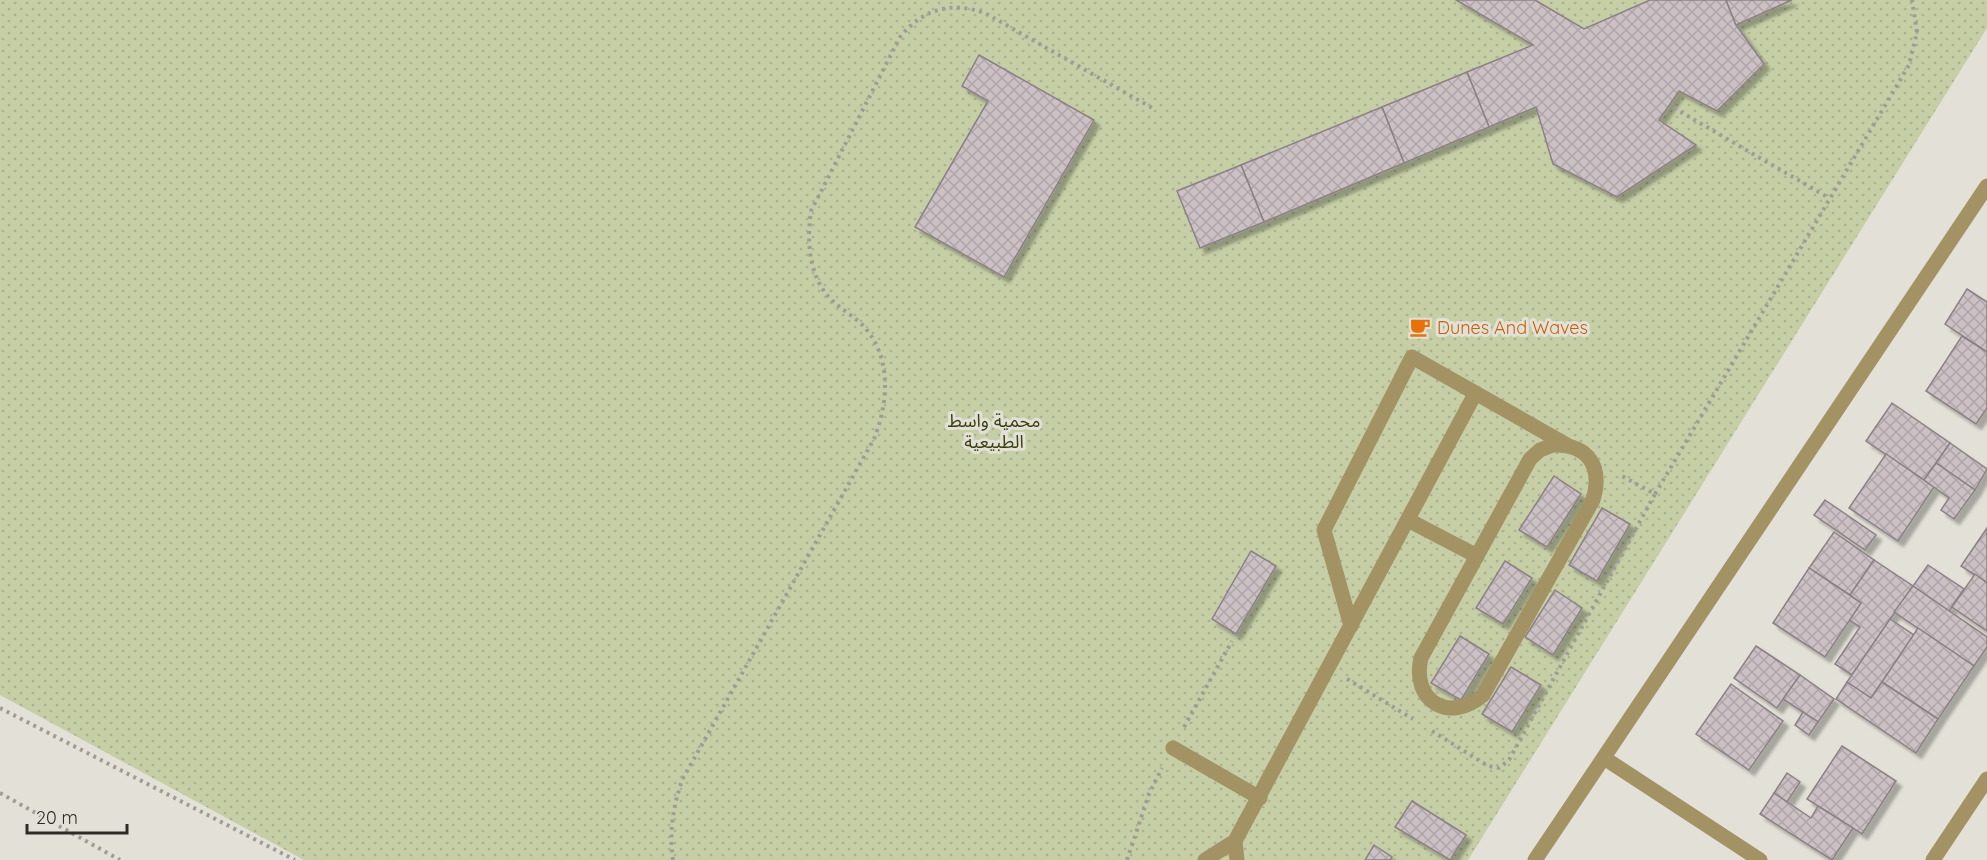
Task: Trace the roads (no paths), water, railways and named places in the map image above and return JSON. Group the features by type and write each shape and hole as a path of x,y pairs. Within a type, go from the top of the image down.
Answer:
{"street":[{"path":"1535,860 1987,186"},
{"path":"1351,626 1324,530 1412,357 1567,445 1581,450 1594,466 1597,486 1593,500 1483,695 1461,708 1448,708 1436,704 1426,695 1420,684 1418,671 1421,658 1530,459 1540,450 1567,445"},
{"path":"1205,860 1235,841 1260,798 1475,394"},
{"path":"1408,520 1477,556"},
{"path":"1173,748 1260,798"},
{"path":"1604,758 1760,860"},
{"path":"1933,860 1987,779"},
{"path":"1235,841 1237,860"}],"place":[{"name":"Dunes And Waves","path":"1420,327"}],"park label":[{"name":"محمية واسط الطبيعية","path":"994,430"}]}
